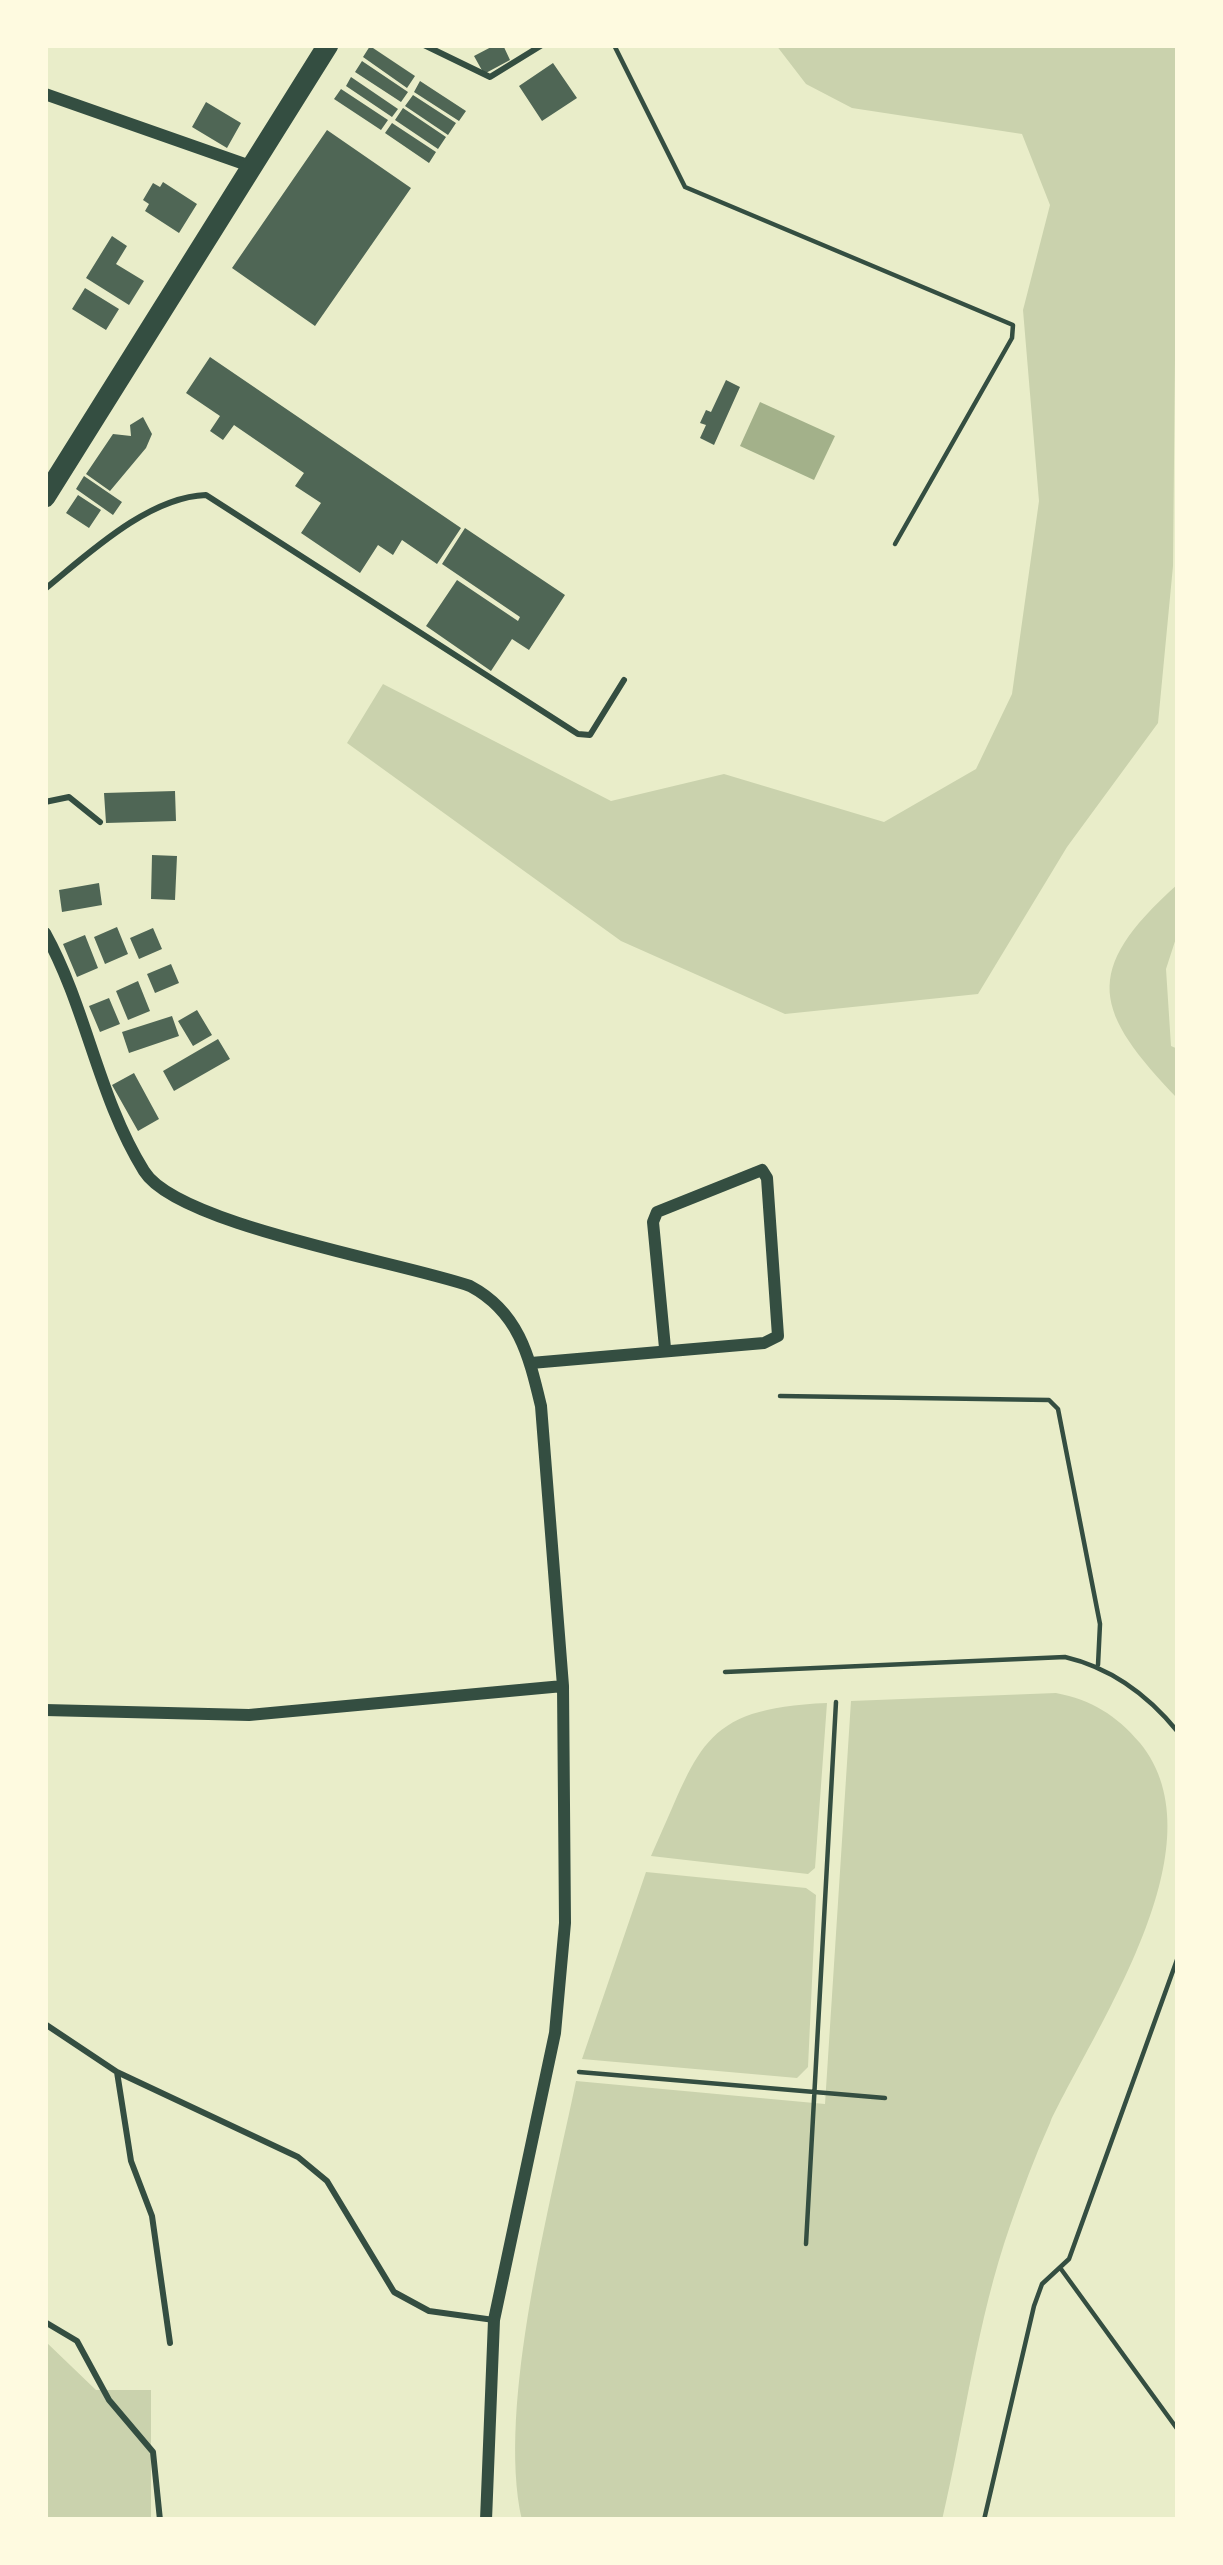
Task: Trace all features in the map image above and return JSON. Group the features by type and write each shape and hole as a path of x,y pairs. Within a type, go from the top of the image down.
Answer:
{"main road":[{"path":"45,497 328,45"}],"street":[{"path":"45,94 253,166"},
{"path":"45,933 72,982 118,1122 146,1176 164,1191 213,1216 470,1286 506,1311 531,1363 541,1406 562,1686 562,1975 555,2033 494,2320 486,2520"},
{"path":"531,1363 764,1343 778,1336 767,1178 762,1171 657,1212 653,1222 664,1348"},
{"path":"45,1710 249,1715 562,1686"}],"lane":[{"path":"424,45 490,77 542,45"},
{"path":"45,589 124,530 174,504 206,495 578,734 590,735 600,725 624,680"},
{"path":"45,802 69,797 100,822"},
{"path":"45,2024 117,2072 298,2156 327,2181 394,2292 429,2311 494,2320"},
{"path":"117,2072 131,2161 152,2216 170,2342"},
{"path":"45,2322 77,2341 109,2400 154,2452 160,2520"}],"path":[{"path":"614,45 685,187 781,232 1013,325 1012,338 895,544"},
{"path":"780,1396 1049,1400 1058,1409 1096,1602 1102,1652 1098,1665"},
{"path":"724,1672 1065,1657 1098,1665 1135,1690 1178,1732"},
{"path":"806,2244 836,1702"},
{"path":"985,2520 1034,2306 1042,2284 1061,2269 1120,2128 1178,1957"},
{"path":"579,2072 885,2098"},
{"path":"1061,2269 1178,2430"}],"shaded area":[{"path":"776,45 1178,45 1173,566 1158,723 1067,847 978,994 785,1014 621,941 347,743 383,684 611,801 724,774 884,822 976,769 1012,694 1039,501 1023,310 1050,205 1022,134 852,108 806,84"},
{"path":"760,402 835,436 814,480 740,446"},
{"path":"1178,884 1178,932 1166,969 1171,1046 1178,1049 1178,1099 1129,1041 1115,1016 1110,992 1113,968 1125,942"},
{"path":"1056,1693 1102,1710 1140,1743 1162,1785 1167,1832 1160,1882 1143,1934 1121,1987 1050,2123 1010,2226 980,2335 942,2520 522,2520 516,2473 521,2362 576,2081 825,2104 851,1701"},
{"path":"827,1703 815,1868 808,1874 651,1856 694,1762 709,1742 752,1714"},
{"path":"646,1872 806,1888 816,1895 808,2067 797,2078 582,2059"},
{"path":"45,2341 96,2390 151,2390 151,2520 45,2520"}],"building":[{"path":"503,45 510,60 484,74 474,56"},
{"path":"370,46 415,76 407,88 363,57"},
{"path":"362,61 408,92 401,102 355,72"},
{"path":"553,63 577,98 542,121 519,86"},
{"path":"351,77 398,109 392,117 346,86"},
{"path":"420,81 466,111 459,121 414,92"},
{"path":"341,89 388,120 381,130 334,99"},
{"path":"413,95 456,123 448,135 405,106"},
{"path":"206,102 241,123 227,148 192,127"},
{"path":"403,108 446,137 438,149 395,120"},
{"path":"392,123 436,152 429,163 385,133"},
{"path":"327,130 411,188 315,326 232,268"},
{"path":"163,182 197,204 179,233 145,211 149,204 143,200 153,183 160,187"},
{"path":"112,236 127,246 116,264 144,281 129,305 86,278"},
{"path":"85,288 119,309 106,330 72,309"},
{"path":"210,357 461,528 437,564 402,540 393,555 378,545 360,573 301,533 321,503 295,486 304,473 234,425 223,440 210,431 220,416 186,393"},
{"path":"726,380 740,387 714,445 700,438 706,425 700,423 706,410 711,412"},
{"path":"143,417 152,434 146,448 110,491 86,474 113,434 131,436 130,425"},
{"path":"84,476 122,502 113,515 76,489"},
{"path":"78,495 101,510 89,528 66,513"},
{"path":"465,528 565,595 529,650 512,639 491,671 426,626 457,580 518,621 520,617 442,564"},
{"path":"175,791 176,821 106,823 104,793"},
{"path":"152,855 177,856 175,900 151,899"},
{"path":"99,883 102,905 62,912 59,890"},
{"path":"117,927 128,954 105,964 94,937"},
{"path":"153,928 162,949 139,959 130,938"},
{"path":"85,935 98,968 77,977 63,944"},
{"path":"171,964 179,983 155,993 147,974"},
{"path":"138,981 150,1011 128,1020 116,991"},
{"path":"109,998 120,1024 100,1032 89,1006"},
{"path":"197,1010 212,1035 193,1046 178,1021"},
{"path":"172,1016 179,1036 129,1053 122,1032"},
{"path":"218,1039 230,1059 174,1091 163,1071"},
{"path":"134,1073 159,1119 138,1131 112,1085"}]}
